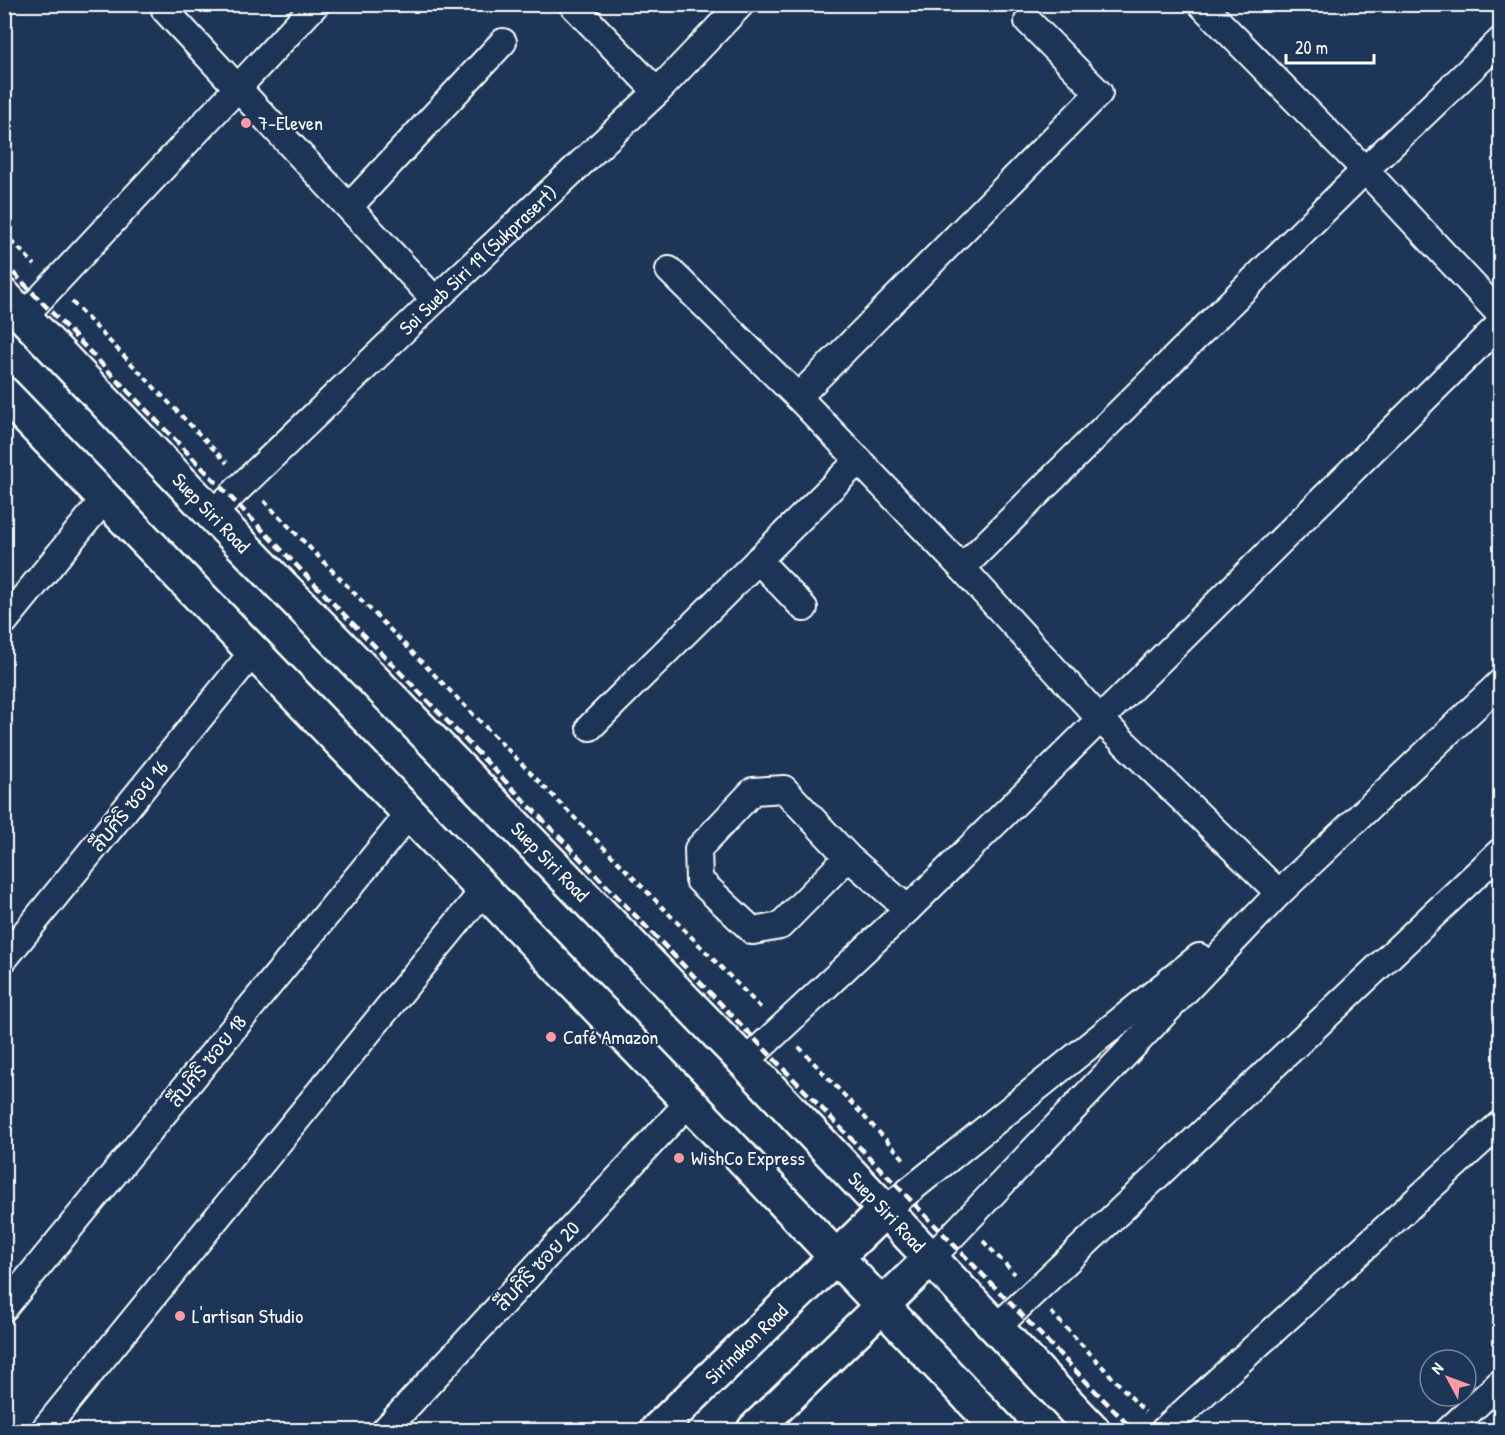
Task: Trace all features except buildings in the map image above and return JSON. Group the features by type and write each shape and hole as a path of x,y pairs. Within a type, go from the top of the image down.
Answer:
{"street":[{"path":"14,306 54,284 316,4"},
{"path":"572,4 657,92"},
{"name":"Soi Sueb Siri 19 (Sukprasert)","path":"212,514 435,300 657,92 741,4"},
{"path":"1201,4 1365,170 1500,314"},
{"path":"165,10 435,300"},
{"path":"798,397 1099,93 1028,21"},
{"path":"962,568 1365,170 1500,41"},
{"path":"349,207 503,42"},
{"path":"669,270 859,460 962,568 1101,720 1279,893"},
{"name":"Suep Siri Road","path":"14,306 212,514 746,1062 1093,1431"},
{"path":"746,1062 908,909 1500,324"},
{"path":"4,394 689,1102 1000,1431"},
{"path":"590,727 859,460"},
{"path":"4,622 106,497"},
{"path":"758,560 804,608"},
{"name":"สืบศิริ ซอย 16","path":"4,959 254,652"},
{"path":"754,1431 930,1259 1279,893 1500,683"},
{"path":"849,857 780,926 753,931 699,880 698,849 753,791 784,789 849,857 908,909"},
{"name":"สืบศิริ ซอย 18","path":"4,1308 410,813"},
{"path":"996,1328 1500,852"},
{"path":"44,1431 484,890"},
{"path":"884,1211 1279,893"},
{"name":"สืบศิริ ซอย 20","path":"385,1431 689,1102"},
{"path":"1155,1422 1500,1124"},
{"name":"Sirinakon Road","path":"657,1431 884,1211"},
{"path":"1449,1431 1500,1383"}],"path":[{"path":"4,233 781,1029 924,1179"},
{"path":"965,1223 1155,1422"}],"railway":[{"path":"4,263 1133,1430"}],"place":[{"name":"7-Eleven","path":"246,123"},
{"name":"Café Amazon","path":"551,1037"},
{"name":"WishCo Express","path":"679,1158"},
{"name":"L'artisan Studio","path":"180,1316"}]}
